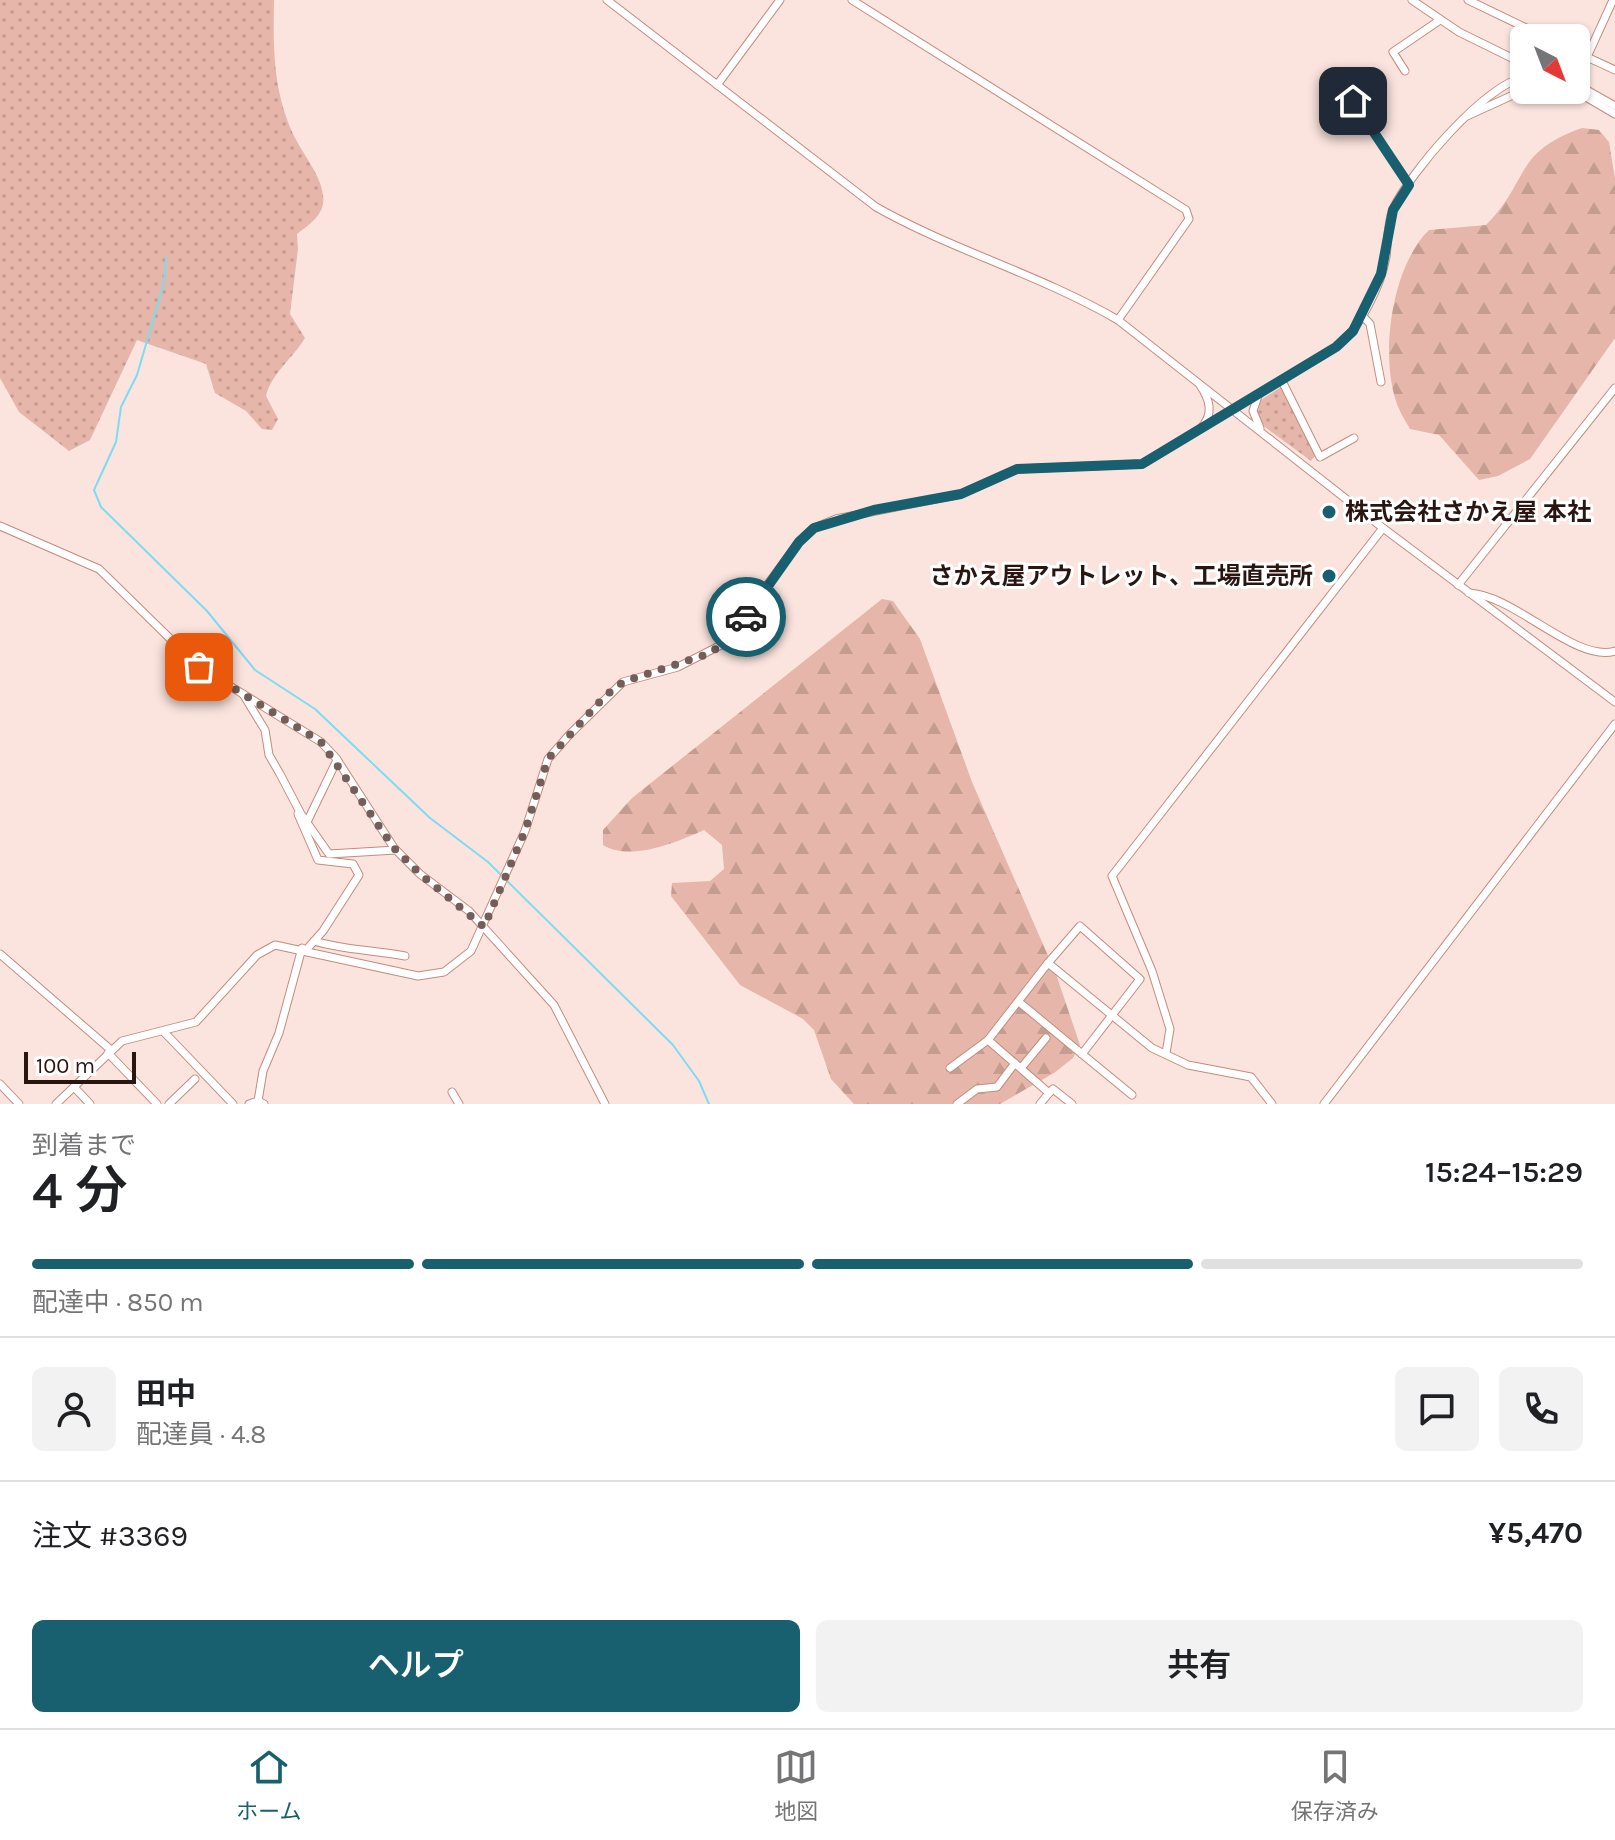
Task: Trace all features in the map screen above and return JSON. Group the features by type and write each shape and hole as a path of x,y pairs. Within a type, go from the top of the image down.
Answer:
{"street":[{"path":"607,0 876,207 907,225 1080,298 1118,320 1383,528 1615,702"},
{"path":"717,85 780,0"},
{"path":"852,0 1186,210 1189,219 1118,320"},
{"path":"1412,0 1440,20 1510,57"},
{"path":"1468,0 1518,24"},
{"path":"1590,50 1613,0"},
{"path":"1405,71 1393,52 1440,20"},
{"path":"1590,58 1615,70"},
{"path":"56,1104 109,1052 135,1036 164,1032 196,1022 265,949 282,944 418,976 431,976 466,959 484,927 525,831 548,759 604,697 623,682 678,667 723,644 799,542 814,528 874,510 961,494 1017,469 1142,464 1346,340 1381,274 1393,210 1462,119 1490,92 1510,83"},
{"path":"1590,92 1615,106"},
{"path":"1462,119 1510,97"},
{"path":"1590,99 1615,114"},
{"path":"1353,101 1409,185"},
{"path":"1361,314 1370,324 1381,382"},
{"path":"1194,435 1210,414 1198,381"},
{"path":"1282,381 1320,457 1354,438"},
{"path":"1458,585 1615,388"},
{"path":"1260,394 1253,411 1261,431"},
{"path":"0,526 99,569 123,589 184,654 312,735 337,760 396,850 484,927 554,1005 605,1104"},
{"path":"1166,1053 1170,1029 1152,971 1112,876 1383,528"},
{"path":"1467,592 1490,595 1585,648 1607,653 1615,651"},
{"path":"243,694 265,730 269,755 329,854 396,850"},
{"path":"1324,1104 1615,724"},
{"path":"307,822 337,760"},
{"path":"257,1103 263,1071 279,1033 304,949 314,941 356,883 359,869 353,864 318,860 299,819 297,804"},
{"path":"950,1068 988,1040 1080,926 1140,979 1082,1054"},
{"path":"314,941 336,948 366,948 405,956"},
{"path":"0,954 109,1052 157,1104"},
{"path":"1048,963 1152,1048 1188,1065 1251,1077 1272,1104"},
{"path":"1019,1002 1132,1095"},
{"path":"164,1032 233,1104"},
{"path":"957,1104 977,1089 997,1087 1046,1038"},
{"path":"988,1040 1049,1093"},
{"path":"169,1104 195,1079"},
{"path":"0,1084 19,1104"},
{"path":"74,1087 90,1104"},
{"path":"1040,1104 1053,1089 1072,1104"},
{"path":"452,1092 459,1104"}],"green space":[{"path":"0,0 274,0 274,52 281,101 293,134 322,187 323,202 316,218 297,234 290,314 305,338 277,373 266,396 278,419 272,430 262,429 246,411 215,393 206,364 137,340 90,440 69,451 19,412 0,378"},
{"path":"1582,128 1599,130 1609,142 1615,179 1615,338 1530,459 1498,476 1479,480 1439,435 1410,429 1396,401 1389,359 1398,287 1416,246 1429,230 1486,225 1510,195 1533,158 1560,137"},
{"path":"1281,387 1316,455 1311,461 1265,427 1257,415 1261,400"},
{"path":"882,599 893,601 920,639 972,782 1056,974 1080,1045 1073,1058 1054,1073 1000,1104 854,1104 831,1079 814,1030 803,1019 740,985 671,896 672,883 710,881 724,869 722,845 704,830 668,845 640,851 614,850 603,845 603,830 632,798"}],"waterway":[{"path":"166,258 164,283 137,375 121,407 116,442 94,490 101,507 207,611 255,670 315,709 430,818 488,862 673,1045 699,1081 709,1104"}],"way so far":[{"path":"199,667 321,742 336,758 394,848 484,927 525,831 548,759 604,697 623,682 678,667 708,654 723,644 746,617"}],"place":[{"name":"株式会社さかえ屋 本社","path":"1329,512"},
{"name":"さかえ屋アウトレット、工場直売所","path":"1329,576"}],"route":[{"path":"746,617 799,542 814,528 874,510 961,494 1017,469 1129,467 1142,464 1156,459 1346,340 1381,274 1393,210 1409,185 1353,101"}]}
